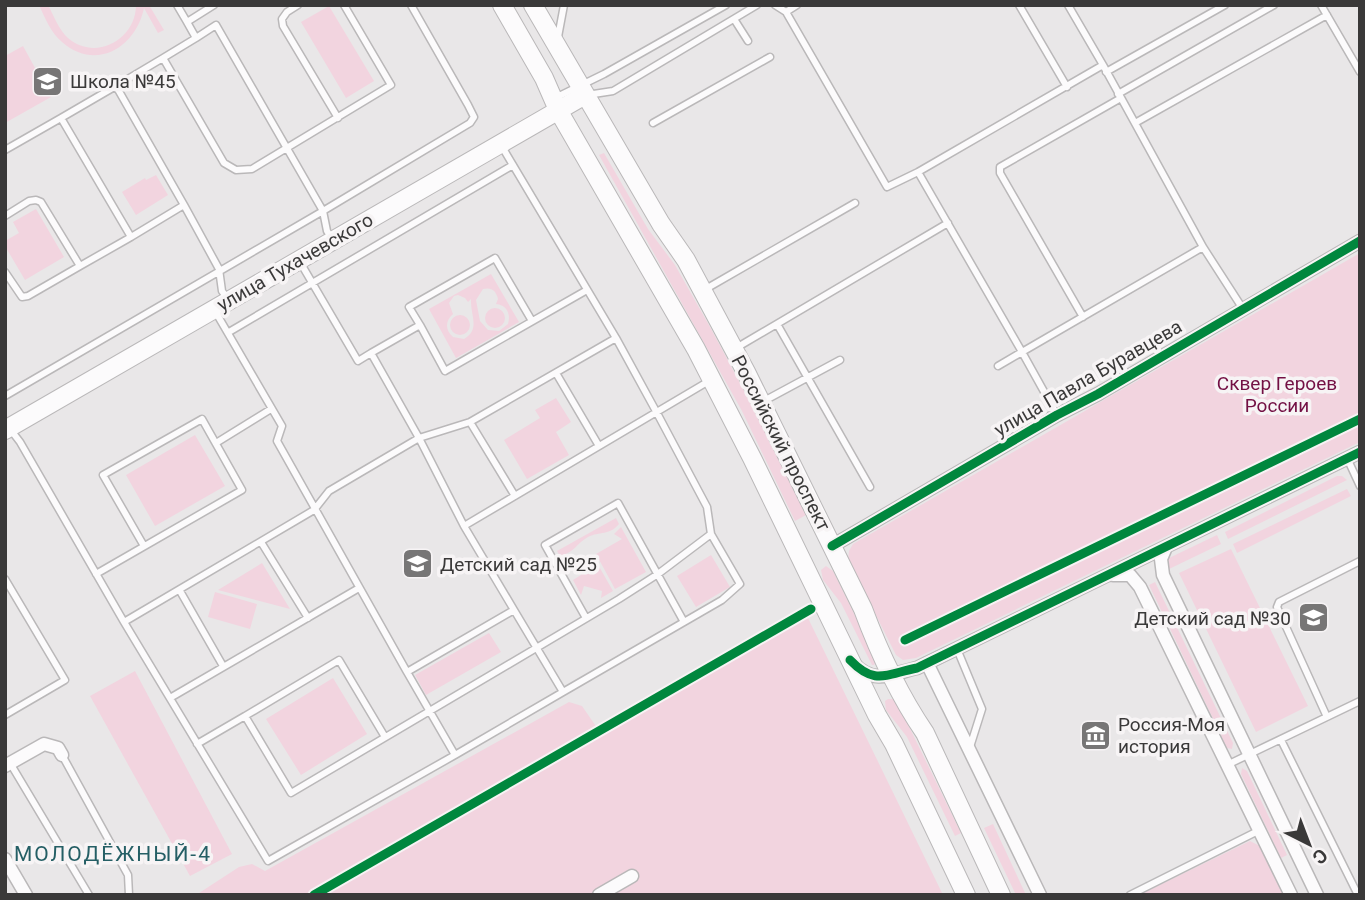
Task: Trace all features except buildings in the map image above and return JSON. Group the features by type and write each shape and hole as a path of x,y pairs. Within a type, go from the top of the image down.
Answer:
{"main road":[{"name":"Российский проспект","path":"502,5 712,380 877,715 894,744 966,895"},
{"name":"Российский проспект","path":"533,5 702,290 734,349 832,546 909,710 925,733 1001,895"},
{"name":"улица Тухачевского","path":"6,426 500,144 556,104 582,90"}],"street":[{"name":"улица Павла Буравцева","path":"832,546 1360,241"},
{"path":"850,660 860,670 874,677 893,675 922,665 1354,455"},
{"path":"1166,547 1161,559 1163,575 1317,895"},
{"path":"1109,575 1130,575 1140,587 1291,895"},
{"path":"922,665 907,687 925,733"},
{"path":"922,665 969,749 1040,895"},
{"path":"7,764 44,744 58,748 62,755"},
{"path":"5,859 26,895"},
{"path":"598,895 632,876"}],"lane":[{"path":"177,5 196,38"},
{"path":"187,22 214,5"},
{"path":"298,5 282,19 284,26 338,118"},
{"path":"163,58 228,167 236,170 252,169 391,85 344,5"},
{"path":"5,396 461,130 474,117 411,5"},
{"path":"556,46 564,5"},
{"path":"582,90 604,74 726,5"},
{"path":"582,90 613,91 757,5"},
{"path":"775,5 786,12 887,187 1068,87 1225,5"},
{"path":"786,12 797,5"},
{"path":"1020,5 1068,87"},
{"path":"1068,5 1203,247 1243,309"},
{"path":"1083,317 1000,173 1000,167 1274,5"},
{"path":"1321,5 1360,72"},
{"path":"1135,123 1327,15"},
{"path":"734,19 748,41"},
{"path":"5,150 216,25 323,211 327,231 333,240"},
{"path":"653,123 771,57"},
{"path":"116,86 219,270 221,305 229,332 282,426 277,441 455,755"},
{"path":"61,118 131,237"},
{"path":"6,426 20,442 124,622 268,861 455,755 722,600 740,584 711,534 707,507 657,412 500,144"},
{"path":"229,332 513,165"},
{"path":"918,172 1057,415"},
{"path":"5,216 29,201 41,202 80,266"},
{"path":"702,290 855,203"},
{"path":"5,272 22,297 28,296 184,205"},
{"path":"734,349 948,223"},
{"path":"998,366 1203,247"},
{"path":"532,321 495,258 409,307 445,371 586,290"},
{"path":"299,260 358,361 420,326"},
{"path":"777,324 870,487"},
{"path":"124,622 314,510 329,491 419,438 470,422 615,338"},
{"path":"371,353 464,526 563,691"},
{"path":"761,402 840,360"},
{"path":"556,373 599,446"},
{"path":"464,526 712,380"},
{"path":"216,443 271,409"},
{"path":"96,574 242,490 202,419 103,475 144,546"},
{"path":"470,422 515,496"},
{"path":"1354,455 1360,486"},
{"path":"586,618 545,545 618,503 684,622"},
{"path":"244,716 291,793 658,574 711,534"},
{"path":"261,542 308,618"},
{"path":"1327,717 1277,607 1279,602 1360,561"},
{"path":"5,579 65,680 5,715"},
{"path":"170,698 359,588"},
{"path":"180,591 223,667"},
{"path":"407,672 514,610"},
{"path":"957,649 982,709 969,749"},
{"path":"197,744 339,660 385,737"},
{"path":"1227,765 1360,701"},
{"path":"1281,740 1358,895"},
{"path":"62,755 128,875 129,895"},
{"path":"7,764 89,895"},
{"path":"1130,895 1260,830"}],"green space":[{"path":"39,5 48,5 68,38 90,48 102,47 122,37 134,17 136,5 149,5 164,30 158,33 144,8 140,22 124,44 101,55 88,55 75,51 58,38"},
{"path":"329,6 374,81 346,98 301,22"},
{"path":"23,46 51,97 5,123 5,56"},
{"path":"604,153 648,229 675,265 756,413 806,515 795,521 742,411 599,155"},
{"path":"156,175 168,195 136,215 122,192 145,178 146,180"},
{"path":"36,209 64,257 25,280 5,246 5,241 19,233 13,222"},
{"name":"Сквер Героев России","path":"1360,253 1360,442 916,658 903,660 896,655 848,560 853,544"},
{"path":"491,274 519,322 456,358 429,309","holes":["483,289 494,291 498,299 496,304 503,306 508,314 508,324 499,331 488,330 480,321 476,300","458,295 468,302 471,299 473,326 464,339 453,337 447,328 448,320 453,314 449,303"]},
{"path":"491,308 499,308 505,318 499,328 491,328 485,322 485,314"},
{"path":"456,315 464,315 470,325 464,335 456,335 450,329 450,321"},
{"path":"556,398 571,422 556,432 569,455 527,479 504,440 540,418 535,410"},
{"path":"195,435 225,486 155,526 126,475"},
{"path":"1337,476 1347,480 1228,539 1225,532"},
{"path":"1347,489 1351,496 1237,553 1233,544"},
{"path":"616,518 619,524 612,530 588,537 569,553 560,556 557,551"},
{"path":"621,527 646,572 615,589 596,554 622,539 614,534"},
{"path":"1217,535 1221,544 1169,569 1167,559"},
{"path":"1231,549 1308,706 1256,732 1179,573"},
{"path":"711,555 730,587 696,607 677,576"},
{"path":"593,556 613,591 601,598 602,591 584,586 581,595 573,580 581,575 577,565"},
{"path":"262,563 290,609 218,590"},
{"path":"826,566 833,571 877,660 874,665 841,603 823,580 821,570"},
{"path":"1155,582 1233,743 1232,749 1227,748 1149,585"},
{"path":"215,592 257,604 250,629 208,617"},
{"path":"807,616 943,895 196,895 239,867 252,864 265,871 569,702 582,706 602,735"},
{"path":"489,633 501,652 426,695 415,675"},
{"path":"135,671 232,854 190,876 90,696"},
{"path":"333,678 367,734 301,775 266,719"},
{"path":"893,699 898,704 961,833 955,836 907,737 886,710 885,701"},
{"path":"1242,768 1247,771 1287,855 1281,858 1241,774"},
{"path":"993,824 1026,895 1016,895 984,828"},
{"path":"1250,841 1262,847 1285,895 1139,895"}],"cycle path":[{"path":"832,546 1360,241"},
{"path":"905,640 1360,419"},
{"path":"850,660 874,676 917,668 1360,452"},
{"path":"314,895 811,609"}],"place":[{"name":"Школа №45","path":"47,81"},
{"name":"Детский сад №25","path":"417,564"},
{"name":"Детский сад №30","path":"1314,618"},
{"name":"Россия-Моя история","path":"1095,735"}],"district":[{"name":"МОЛОДЁЖНЫЙ-4","path":"113,854"}]}
